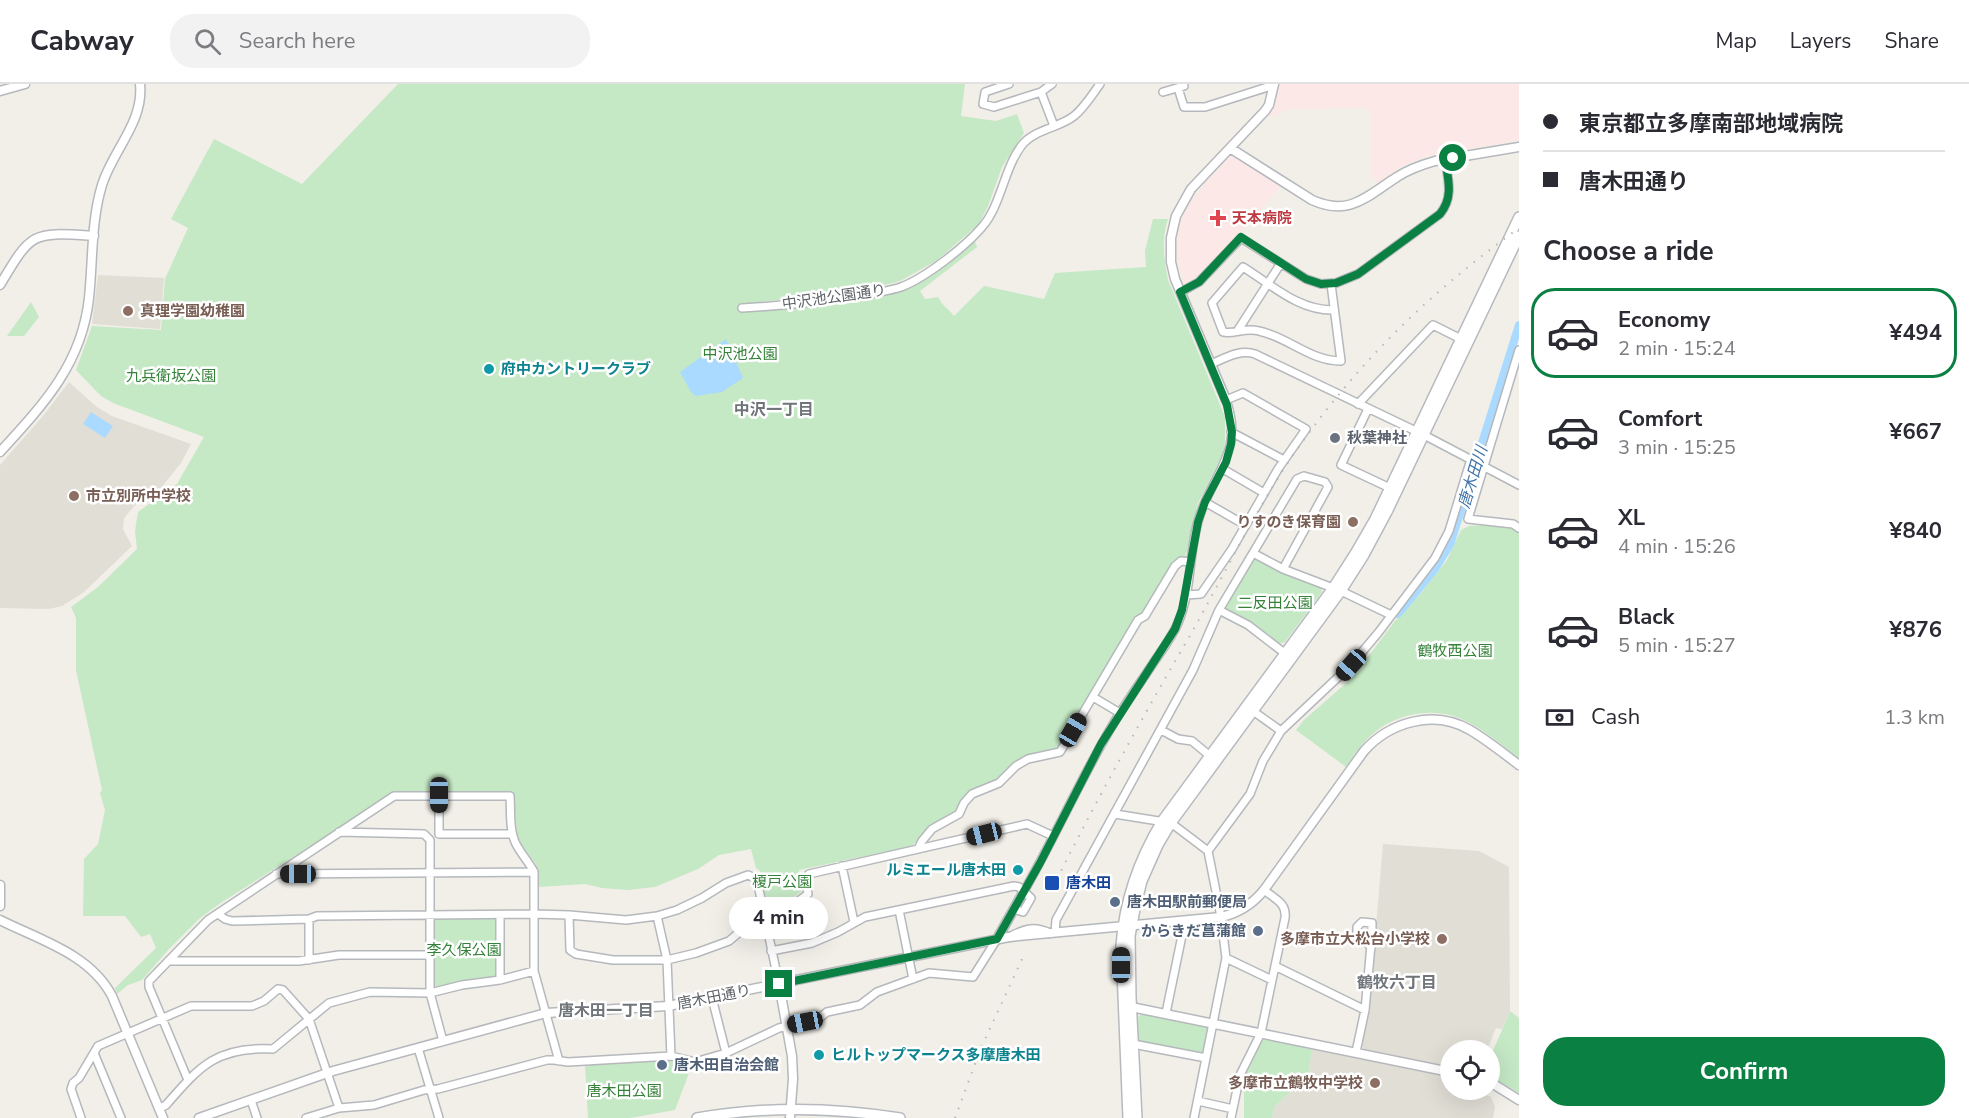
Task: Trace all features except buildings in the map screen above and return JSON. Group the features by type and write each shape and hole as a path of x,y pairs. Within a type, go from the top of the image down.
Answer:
{"main road":[{"path":"1128,1118 1121,965 1130,895 1141,861 1210,756 1337,590 1379,527 1461,339 1519,217"},
{"path":"1337,590 1516,250 1519,236"},
{"path":"1166,822 1253,711 1288,656"},
{"path":"1127,926 1137,1118"},
{"path":"697,1118 754,1110 790,1113 814,1109 900,1118"}],"street":[{"path":"0,91 25,84"},
{"path":"0,452 60,382 71,360 87,313 97,207 103,182 113,157 136,117 141,99 140,84"},
{"path":"1009,84 985,92 983,104 994,107 1041,92 1052,84"},
{"name":"中沢池公園通り","path":"742,308 874,294 902,286 919,278 940,264 983,227 1006,175 1019,150 1028,139 1073,117 1100,84"},
{"path":"1164,92 1181,87 1184,107 1205,107 1274,84"},
{"path":"306,1118 339,1108 374,1104 547,1060 568,1062 671,1056 695,1062 726,1053 779,1028 817,1020 827,1012 860,1005 877,992 929,973 974,976 1002,938 1014,909 1083,776 1120,713 1175,629 1186,595 1196,531 1205,502 1223,469 1232,432 1226,400 1180,292 1171,262 1170,249 1174,222 1191,189 1269,105 1274,84"},
{"path":"1041,92 1054,126"},
{"path":"1230,148 1312,200 1335,207 1356,204 1413,168 1445,159 1519,147"},
{"path":"1180,292 1199,282 1241,237 1306,279 1321,284 1342,282 1358,274 1440,214 1446,207 1450,193 1445,159"},
{"path":"0,285 20,251 36,238 52,233 94,236"},
{"path":"1238,330 1281,263"},
{"path":"1330,284 1334,310 1341,361 1321,359 1256,330 1238,330 1228,334 1223,332 1212,303 1243,267 1298,303 1322,311 1334,310"},
{"path":"1358,404 1433,326 1461,339"},
{"path":"1519,350 1482,465 1468,519 1513,524 1519,528"},
{"path":"1211,364 1237,353 1250,352 1420,433 1519,485"},
{"path":"1186,595 1201,594 1232,549 1284,460 1306,429 1244,393 1226,400"},
{"path":"1368,409 1341,465 1390,488"},
{"path":"1232,432 1284,460"},
{"path":"1208,851 1250,794 1263,761 1281,731 1341,675 1378,633 1435,558 1443,544 1472,460"},
{"path":"1223,469 1264,493"},
{"path":"1052,932 1056,920 1193,670 1219,610 1297,479 1304,476 1325,482 1328,487 1283,569"},
{"path":"1205,502 1245,525"},
{"path":"1253,553 1283,569 1337,590 1391,615"},
{"path":"918,849 932,830 959,814 964,803 972,794 999,783 1016,766 1028,759 1060,752 1138,620 1145,616 1177,563 1190,562"},
{"path":"1219,610 1248,625 1288,656"},
{"path":"1093,697 1120,713"},
{"path":"1253,711 1281,731"},
{"name":"唐木田通り","path":"199,1118 327,1073 546,1014 668,1006 1002,938 1221,917 1246,908 1256,901 1364,751 1379,737 1397,726 1426,720 1458,724 1481,737 1519,765"},
{"path":"1161,730 1178,739 1192,741 1210,756"},
{"path":"439,795 439,834 512,834"},
{"path":"188,1080 148,984 208,920 394,796 510,796 512,834 516,845 534,872 534,971 560,1061"},
{"path":"1114,814 1166,822 1208,851 1221,917 1226,958 1194,1118"},
{"path":"569,915 570,950 576,954 613,960 667,960 696,953 729,941 742,930 766,924 808,894 806,878 810,874 1027,824 1053,836"},
{"path":"339,832 424,834 430,840 430,993 443,1041"},
{"path":"842,866 854,922"},
{"path":"276,874 534,872"},
{"path":"218,914 232,921 309,919 317,916 534,914 626,920 657,916 677,910 726,883 748,875 755,878 758,885 788,1026 793,1065 790,1113"},
{"path":"0,885 0,906"},
{"path":"771,951 812,943 865,917 1014,886 1024,891"},
{"path":"1231,1118 1240,1075 1261,1033 1286,911 1284,905 1264,890"},
{"path":"899,910 913,979"},
{"path":"500,915 500,980"},
{"path":"657,916 667,960 671,1056"},
{"path":"309,919 309,960"},
{"path":"0,920 78,959 94,970 109,991 164,1118"},
{"path":"1166,1013 1185,921"},
{"path":"1356,1052 1365,1010 1371,948"},
{"path":"168,961 309,960 339,955 430,955"},
{"path":"1226,958 1272,980"},
{"path":"1275,966 1365,1010"},
{"path":"160,1108 166,1105 188,1080 209,1062 253,1048 273,1049 329,1003 370,992 430,993 534,971"},
{"path":"81,1118 71,1088 98,1046 191,1006 258,1004 278,989 282,990 309,1019 339,1108"},
{"path":"712,998 726,1053"},
{"path":"1131,1007 1440,1070"},
{"path":"1133,1044 1206,1059"},
{"path":"418,1048 439,1118"},
{"path":"94,1053 121,1118"},
{"path":"1500,1088 1519,1100"},
{"path":"251,1100 257,1118"},
{"path":"1198,1101 1233,1109"}],"shaded area":[{"path":"1278,84 1519,84 1519,140 1423,157 1399,168 1378,183 1372,176 1371,111 1367,111 1367,108 1289,109 1273,116 1266,115 1275,99"},
{"name":"天本病院","path":"1229,157 1234,157 1281,187 1198,279 1185,285 1177,261 1176,241 1184,212 1196,194"},
{"name":"真理学園幼稚園","path":"98,275 164,278 160,329 92,324"},
{"name":"市立別所中学校","path":"69,382 97,407 112,416 191,444 181,463 160,489 137,503 124,518 123,529 132,546 84,592 62,606 49,609 0,608 0,465"},
{"name":"多摩市立大松台小学校","path":"1383,844 1479,851 1509,867 1510,1011 1502,1029 1496,1028 1491,1040 1440,1040 1440,1065 1364,1049 1361,1045 1369,1010"},
{"name":"多摩市立鶴牧中学校","path":"1312,1049 1440,1075 1440,1100 1492,1100 1495,1107 1493,1118 1272,1118 1275,1106 1308,1076"}],"green space":[{"name":"府中カントリークラブ","path":"398,84 965,84 961,116 996,121 1017,114 1024,133 1002,167 979,224 936,261 900,281 874,288 751,303 751,312 837,304 901,290 934,273 975,241 977,247 920,291 925,299 938,297 954,316 984,286 1044,299 1055,273 1146,267 1145,251 1153,219 1168,219 1164,257 1168,280 1225,417 1223,454 1198,503 1185,558 1178,558 1173,563 1057,750 1037,752 1026,757 999,778 970,791 956,811 928,827 912,846 799,870 801,892 772,913 768,911 760,871 756,868 751,849 719,855 698,869 655,887 628,890 585,884 538,887 536,864 521,844 517,833 513,791 396,792 222,902 200,918 142,980 128,985 117,994 115,988 156,948 150,934 141,937 125,916 83,916 84,859 98,844 105,810 76,670 76,618 71,607 98,587 137,549 135,531 138,512 177,484 204,437 113,403 101,396 76,370 92,326 161,330 165,279 188,228 171,219 214,139 302,184"},
{"path":"31,302 39,317 24,336 7,336"},
{"name":"鶴牧西公園","path":"1488,523 1512,527 1519,532 1519,758 1470,723 1440,713 1405,716 1384,725 1359,748 1346,767 1296,730 1358,670 1395,621 1447,560 1461,530 1469,526"},
{"name":"二反田公園","path":"1257,559 1321,587 1322,592 1285,642 1278,644 1250,622 1227,611 1225,605 1252,560"},
{"name":"李久保公園","path":"433,919 496,919 497,974 494,978 460,981 438,988 433,984"},
{"path":"1510,1011 1519,1018 1519,1093 1500,1082 1500,1040 1498,1040"},
{"path":"1142,1014 1206,1026 1209,1031 1204,1052 1200,1054 1141,1042 1138,1039 1138,1017"},
{"path":"1267,1038 1312,1049 1308,1076 1275,1106 1272,1118 1244,1118 1244,1078 1262,1041"},
{"name":"唐木田公園","path":"673,1060 692,1065 675,1110 630,1118 588,1118 585,1065"}],"water":[{"path":"726,339 743,378 722,392 696,396 691,392 680,372"},
{"path":"91,412 113,426 105,438 83,424"}],"waterway":[{"name":"唐木田川","path":"1398,614 1435,569 1450,545 1519,325"}],"railway":[{"path":"1057,879 1089,816 1253,520 1293,455 1343,390 1396,331 1454,278 1519,228"},
{"path":"955,1118 981,1048 1023,957"}],"place":[{"name":"天本病院","path":"1218,218"},
{"name":"真理学園幼稚園","path":"128,311"},
{"name":"府中カントリークラブ","path":"489,369"},
{"name":"秋葉神社","path":"1335,438"},
{"name":"市立別所中学校","path":"74,496"},
{"name":"りすのき保育園","path":"1353,522"},
{"name":"ルミエール唐木田","path":"1018,870"},
{"name":"唐木田","path":"1052,883"},
{"name":"唐木田駅前郵便局","path":"1115,902"},
{"name":"からきだ菖蒲館","path":"1258,931"},
{"name":"多摩市立大松台小学校","path":"1442,939"},
{"name":"ヒルトップマークス多摩唐木田","path":"819,1055"},
{"name":"唐木田自治会館","path":"662,1065"},
{"name":"多摩市立鶴牧中学校","path":"1375,1083"}],"district":[{"name":"中沢一丁目","path":"774,409"},
{"name":"鶴牧六丁目","path":"1397,982"},
{"name":"唐木田一丁目","path":"606,1010"}],"route":[{"path":"779,984 997,939 1040,863 1101,744 1179,621 1201,513 1228,455 1232,426 1227,405 1180,292 1199,282 1241,237 1312,282 1330,284 1350,279 1440,214 1446,207 1450,193 1445,159 1453,158"}],"park label":[{"name":"中沢池公園","path":"740,354"},
{"name":"九兵衛坂公園","path":"171,376"},
{"name":"榎戸公園","path":"782,882"}]}
